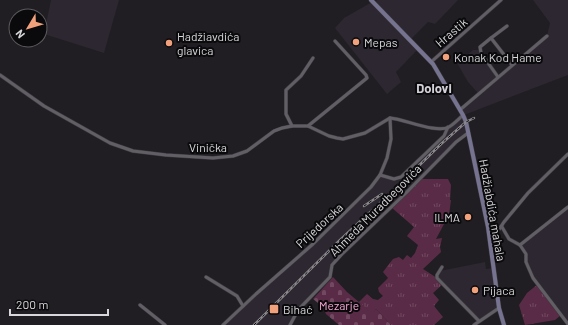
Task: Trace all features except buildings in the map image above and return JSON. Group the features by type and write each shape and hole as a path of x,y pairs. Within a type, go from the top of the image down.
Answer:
{"street":[{"name":"Hadžiabdića mahala","path":"371,0 431,62 461,109 466,122 490,237 499,308 504,325"},
{"name":"Hrastik","path":"431,62 501,0"},
{"path":"498,77 480,50 482,45 507,26"},
{"path":"461,109 547,36"},
{"path":"491,38 512,65"},
{"path":"308,126 367,78 336,41"},
{"path":"292,126 286,114 286,90 287,87 301,76 314,58"},
{"name":"Vinička","path":"0,75 32,99 66,120 110,143 133,151 166,156 226,158 243,153 277,129 292,126 308,126 329,136 343,139 369,131 390,118"},
{"path":"380,175 394,179 400,177 444,136 448,127 463,115"},
{"path":"390,118 436,128 448,127"},
{"name":"Prijedorska","path":"223,325 313,244 371,187 380,175 385,164 391,139 390,118"},
{"name":"Ahmeda Muradbegovića","path":"290,325 298,310 330,277 332,265 342,254 468,132"},
{"path":"490,237 502,227 504,222 528,193 568,154"},
{"path":"520,245 568,207"},
{"path":"502,227 509,239 520,245 526,254 526,262 533,278 568,324"},
{"path":"442,267 437,275 437,278 479,321"},
{"path":"206,277 237,296 243,306"},
{"path":"140,305 165,325"},
{"path":"474,325 499,308"}],"shaded area":[{"path":"51,0 119,0 104,53 48,35 48,15"},
{"path":"377,0 458,0 435,24 428,22 411,39 376,2"},
{"path":"533,0 568,0 568,75 464,115 468,133 332,265 331,275 298,310 290,325 223,325 362,197 380,175 398,178 444,136 448,127 463,115 461,109 478,93 468,82 457,63 473,50 480,50 498,76 547,36 550,23"},
{"path":"372,2 418,49 396,72 401,82 387,94 335,28 344,18"},
{"path":"568,207 568,324 529,271 526,254 520,245"},
{"path":"485,262 486,269 493,268 499,308 479,321 437,278 440,271"}],"green space":[{"path":"420,179 448,179 451,185 448,223 444,224 436,239 442,238 440,247 441,252 423,269 443,284 433,293 439,300 434,306 443,317 434,325 391,325 376,309 372,314 359,302 367,294 373,299 378,300 383,296 379,292 378,288 388,278 383,272 393,259 399,257 403,260 407,255 411,258 415,253 418,245 407,236 414,227 391,207"},
{"name":"Mezarje","path":"333,277 347,292 372,313 376,309 391,325 339,325 326,314 323,307 313,299"},
{"path":"538,284 561,315 555,320 525,325 519,305 527,293"}],"railway":[{"path":"254,325 339,241 441,144 466,122 474,118"},
{"path":"364,206 382,194"}],"place":[{"name":"Mepas","path":"356,42"},
{"name":"Hadžiavdića glavica","path":"169,43"},
{"name":"Konak Kod Hame","path":"446,57"},
{"name":"ILMA","path":"468,217"},
{"name":"Pijaca","path":"475,290"},
{"name":"Bihać","path":"274,309"}],"district":[{"name":"Dolovi","path":"434,88"}]}
